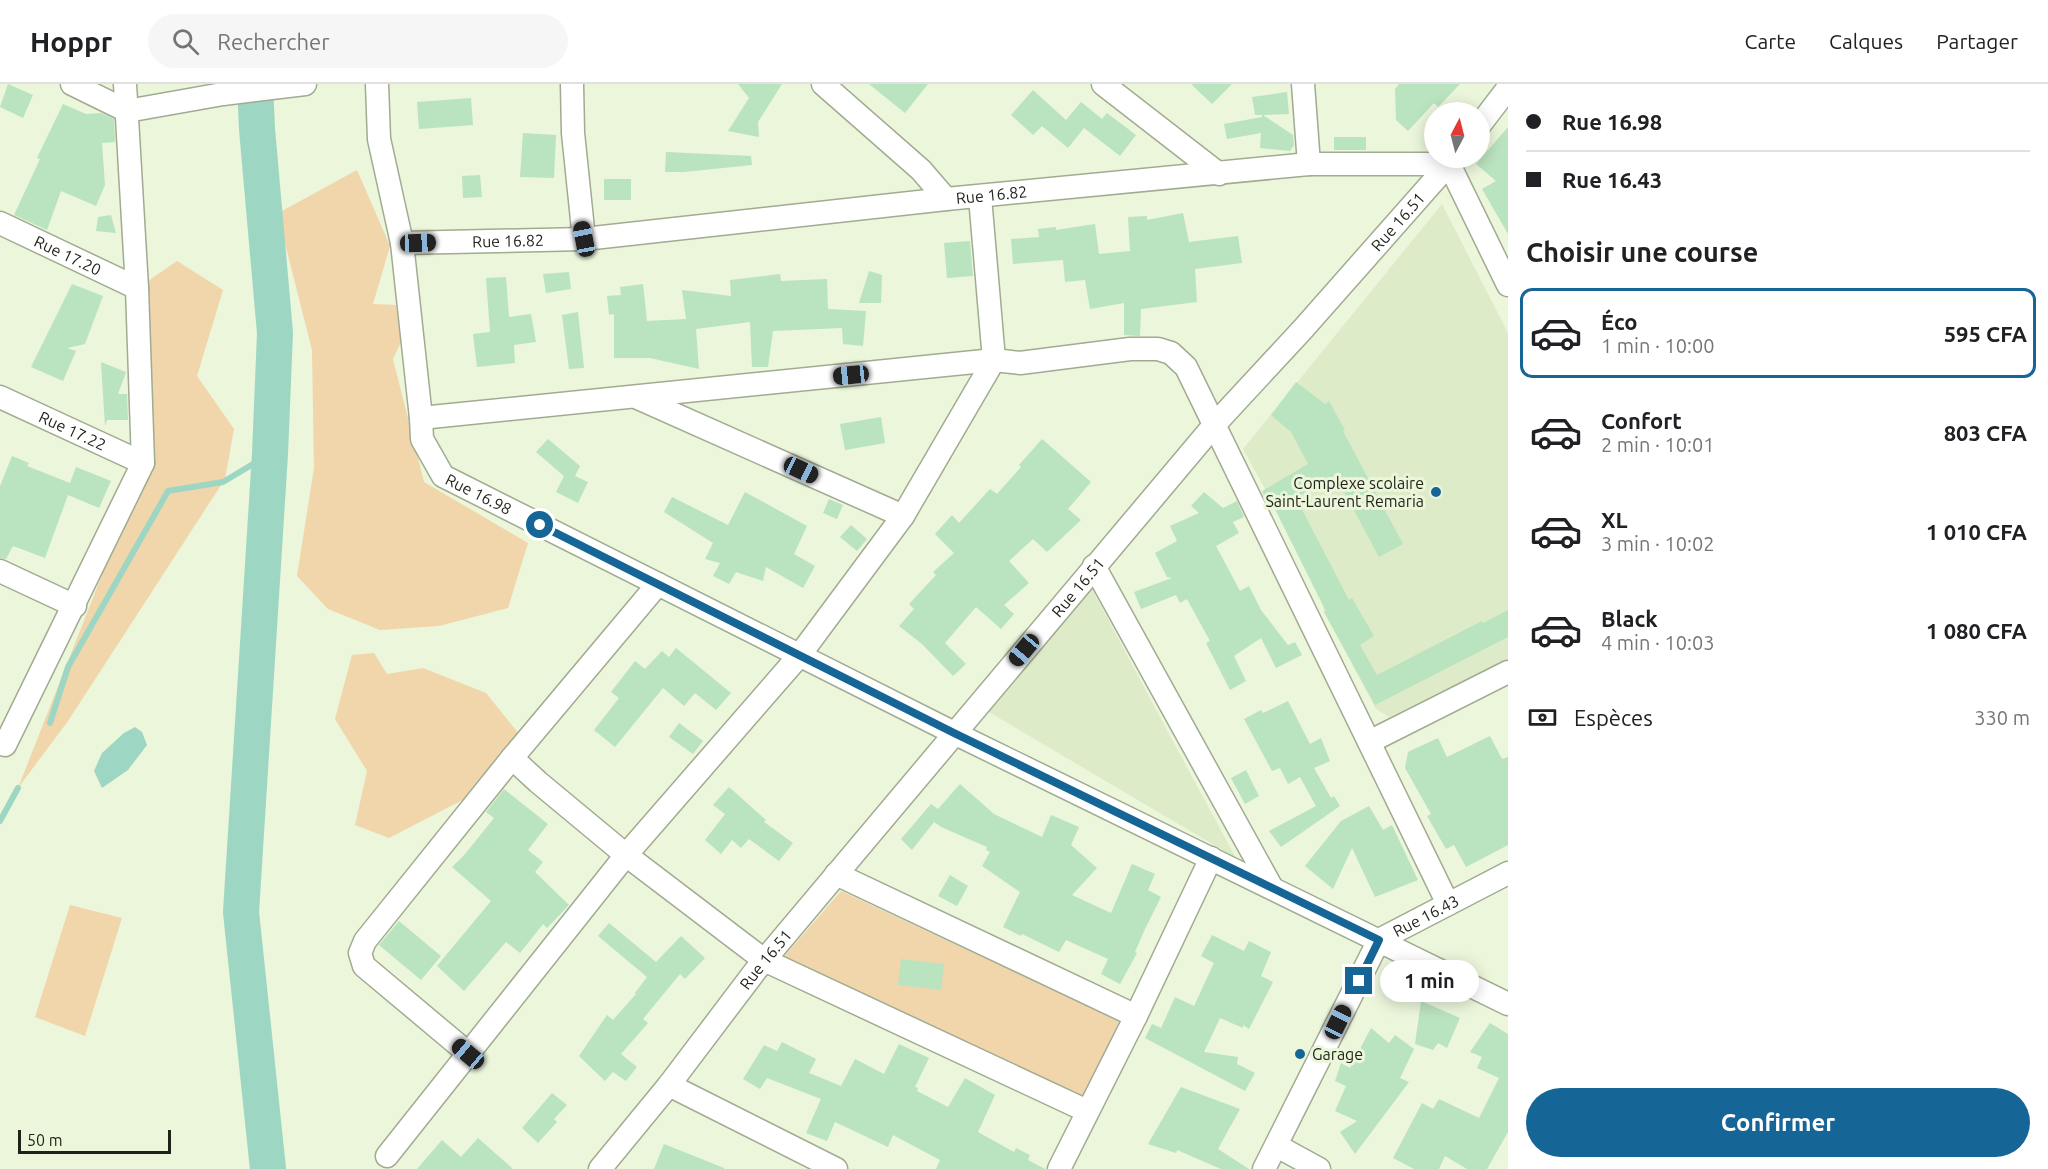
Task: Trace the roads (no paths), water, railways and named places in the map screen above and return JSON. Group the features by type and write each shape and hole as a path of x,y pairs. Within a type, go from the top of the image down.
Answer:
{"street":[{"path":"72,84 127,111 224,94 304,84"},
{"path":"3,744 75,606 143,463 137,288 125,84"},
{"name":"Rue 16.98","path":"377,84 379,138 402,243 422,439 442,476 954,733 1508,1004"},
{"path":"572,84 573,133 584,239"},
{"path":"824,84 921,170 946,199"},
{"path":"1103,84 1219,174"},
{"path":"1303,84 1309,164"},
{"path":"1490,112 1508,88"},
{"name":"Rue 16.82","path":"402,243 584,239 946,199 1309,164 1424,162"},
{"name":"Rue 16.51","path":"600,1169 669,1085 764,960 1095,566 1215,424 1446,168"},
{"path":"1455,168 1508,285"},
{"path":"387,1156 626,855 799,656 903,516 994,360 980,197"},
{"name":"Rue 17.20","path":"0,223 137,288"},
{"path":"421,418 994,360 1020,363 1130,349 1158,349 1172,353 1186,367 1215,424 1448,904"},
{"name":"Rue 17.22","path":"0,397 143,463"},
{"path":"637,397 903,516"},
{"path":"1095,566 1272,888"},
{"path":"0,571 75,606"},
{"path":"468,1054 364,966 360,953 365,941 512,758 658,584"},
{"path":"1369,742 1508,672"},
{"path":"512,758 522,769 626,855 764,960 1087,1111"},
{"path":"1059,1169 1136,1016 1211,858"},
{"name":"Rue 16.43","path":"1264,1169 1379,940 1508,873"},
{"path":"836,874 1136,1016"},
{"path":"669,1085 836,1169"},
{"path":"1277,1146 1319,1169"}],"water":[{"path":"135,727 142,732 147,745 128,770 102,788 94,771 102,753 124,733"}],"waterway":[{"path":"255,84 275,333 270,454 241,912 268,1169"},
{"path":"50,723 68,667 168,491 223,482 270,454"},
{"path":"0,821 18,788"}],"place":[{"name":"Complexe scolaire Saint-Laurent Remaria","path":"1436,492"},
{"name":"Garage","path":"1300,1054"}]}
